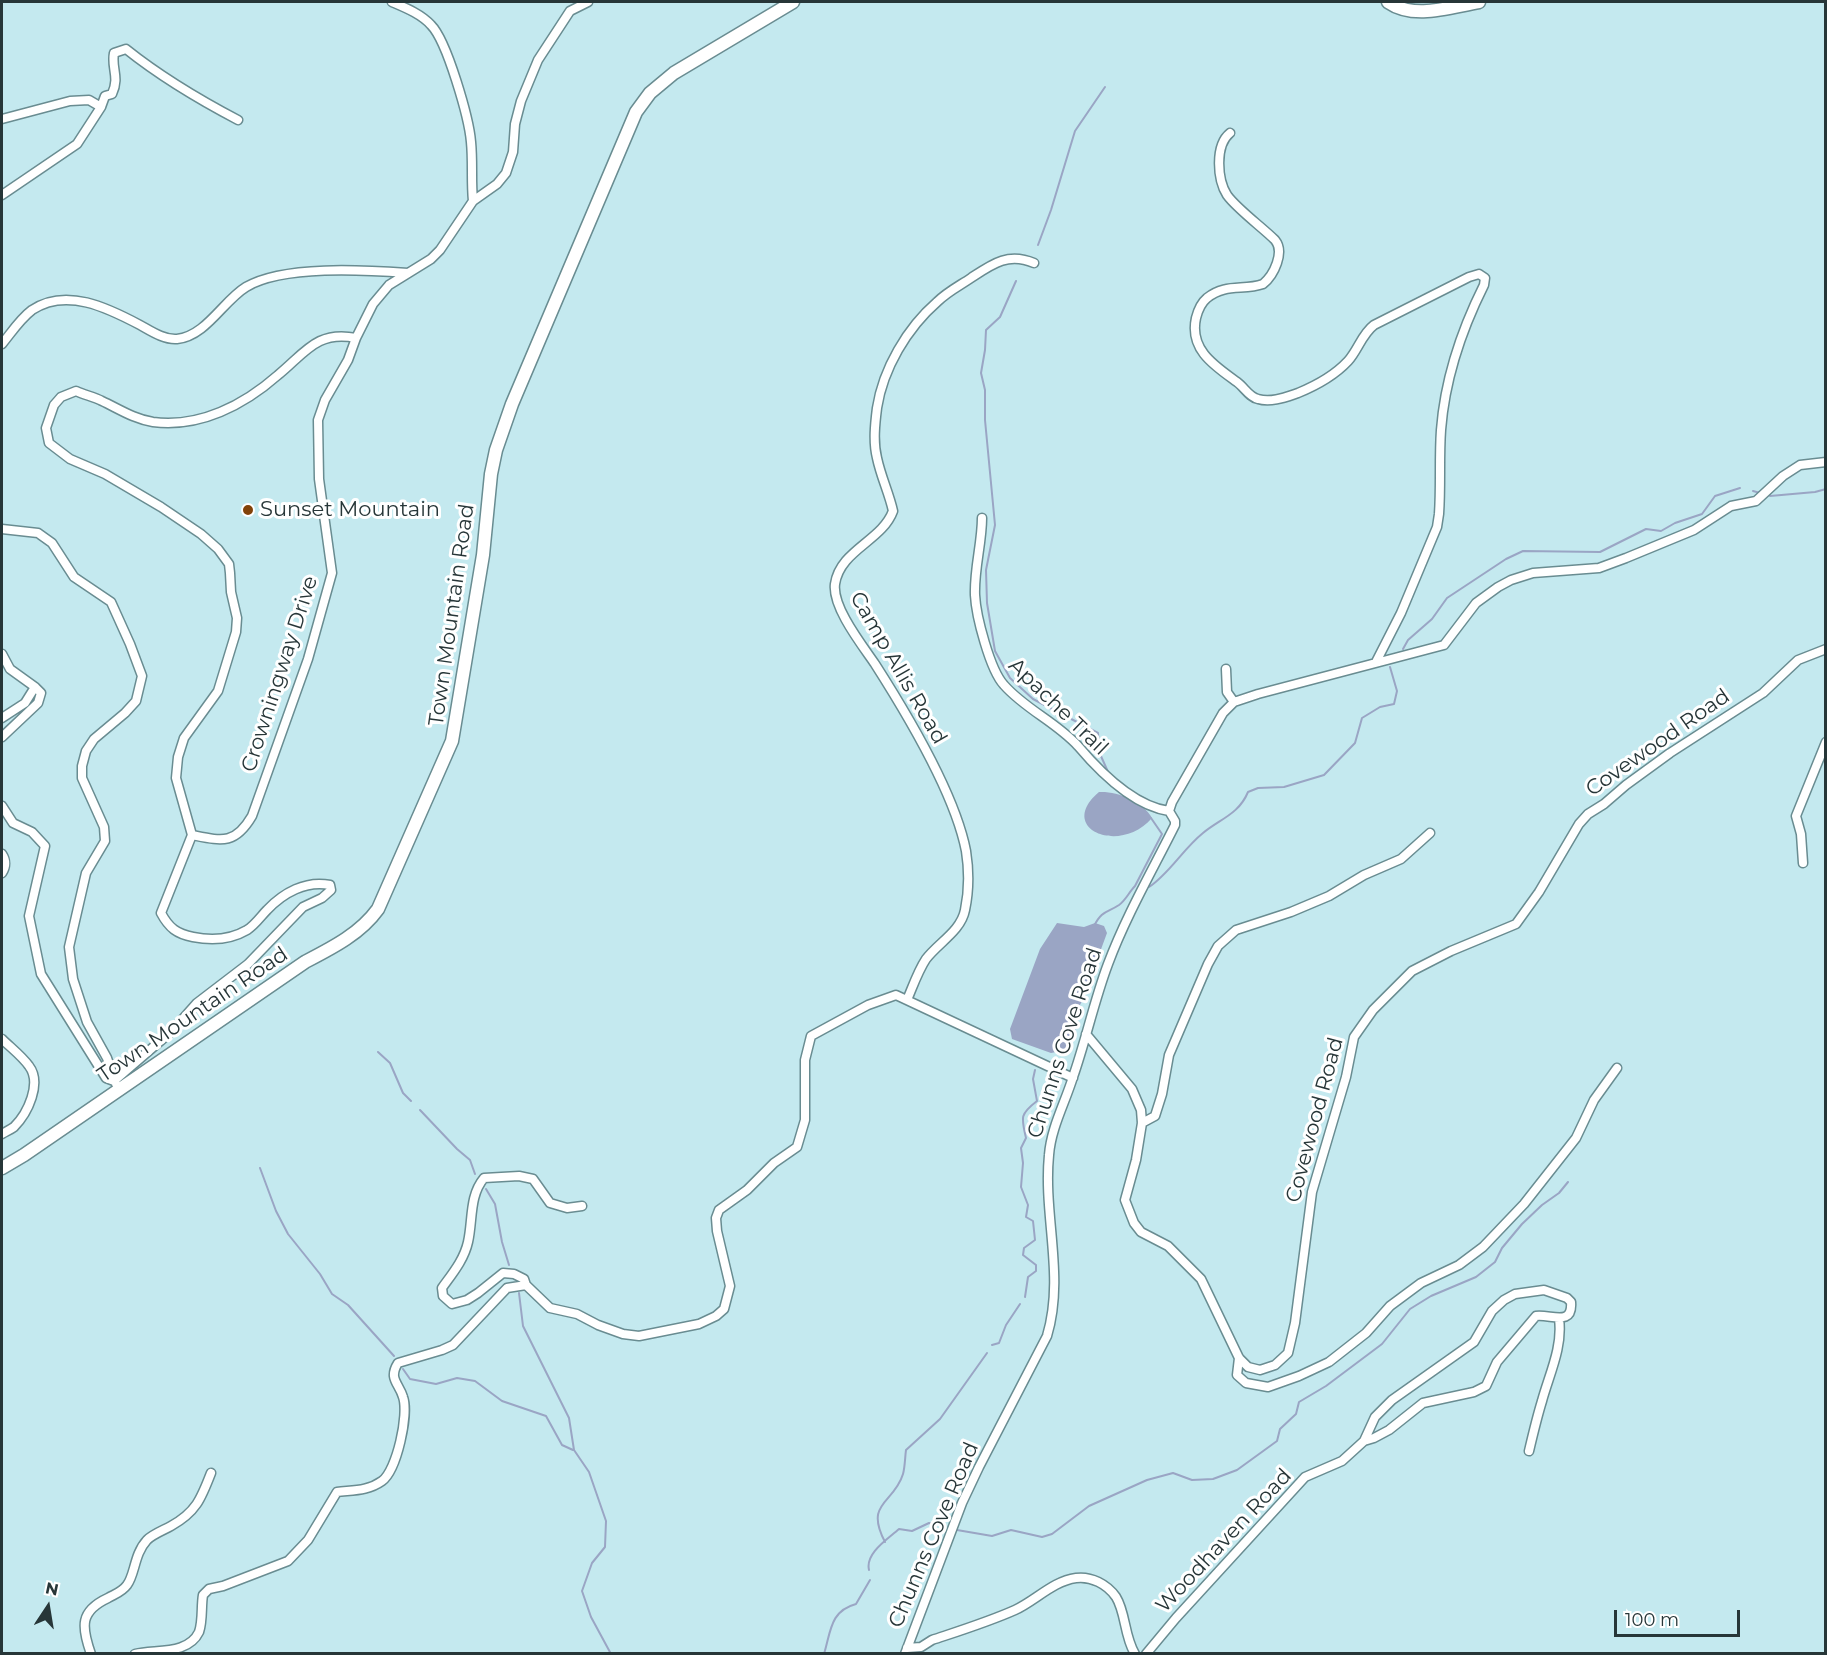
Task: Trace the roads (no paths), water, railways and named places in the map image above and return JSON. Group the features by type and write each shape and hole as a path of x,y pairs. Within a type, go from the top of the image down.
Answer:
{"main road":[{"name":"Town Mountain Road","path":"2,1168 24,1155 116,1085 305,962 349,937 371,919 378,909 452,741 483,555 491,474 500,438 512,404 636,112 650,93 674,73 793,2"},
{"path":"1388,2 1403,9 1416,11 1443,9 1479,2"}],"street":[{"path":"392,2 430,23 447,54 469,123 473,201"},
{"path":"473,201 497,184 506,173 513,152 518,111 538,60 570,11 588,2"},
{"path":"2,195 77,144 101,107 105,96 112,94 117,76 114,53 126,49 179,88 238,120"},
{"path":"2,119 70,100 89,100 101,107"},
{"path":"1230,133 1223,140 1219,152 1225,191 1278,243 1279,252 1272,274 1263,284 1230,287 1205,299 1197,316 1195,335 1212,364 1239,383 1256,399 1268,401 1317,384 1349,360 1364,334 1374,325 1469,277 1479,274 1485,278 1462,334 1447,388 1442,429 1437,527 1401,613 1376,662"},
{"name":"Crowningway Drive","path":"192,836 218,840 230,838 243,831 255,806 308,659 332,573 320,479 318,420 325,399 348,360 373,304 389,285 431,259 440,250 473,201"},
{"name":"Camp Allis Road","path":"907,1000 927,959 960,922 965,913 968,877 966,851 951,808 931,763 879,671 843,615 835,593 835,583 843,565 886,525 893,511 876,457 875,435 878,406 885,378 894,358 926,313 950,292 989,266 1007,259 1022,258 1034,263"},
{"path":"2,344 33,310 51,301 86,302 104,307 162,336 175,339 186,337 203,326 244,288 266,278 353,269 409,273"},
{"path":"116,1085 197,1003 249,964 303,907 322,898 331,890 330,885 313,883 287,893 249,929 232,937 215,941 180,934 168,926 161,914 192,836 176,778 178,757 184,738 218,691 236,632 237,618 231,592 229,564 218,549 161,507 105,474 59,452 49,443 46,428 49,416 61,397 76,391 131,416 152,422 174,423 213,416 238,404 278,376 313,343 323,338 347,336 356,338"},
{"path":"1226,669 1227,692 1234,702 1444,645 1476,603 1511,580 1533,573 1599,568 1626,558 1694,530 1731,506 1756,501 1783,476 1800,465 1826,462"},
{"name":"Apache Trail","path":"982,518 975,596 988,656 996,676 1027,706 1071,740 1102,774 1139,799 1169,811"},
{"path":"2,529 38,532 52,543 74,577 111,602 142,676 136,700 125,713 94,739 86,752 82,766 82,778 105,827 105,841 86,873 69,947 73,979 87,1022 110,1065 116,1085"},
{"name":"Covewood Road","path":"1239,1358 1248,1367 1260,1370 1275,1365 1288,1353 1295,1323 1312,1192 1346,1077 1354,1036 1373,1010 1412,971 1453,950 1516,924 1539,892 1579,824 1588,814 1670,753 1763,693 1798,660 1826,649"},
{"path":"2,654 15,674 40,693 38,703 2,737"},
{"path":"2,718 25,703 35,687"},
{"name":"Chunns Cove Road","path":"906,1651 962,1503 1043,1347 1052,1321 1055,1273 1049,1194 1049,1153 1108,964 1120,934 1175,825 1169,811 1177,789 1215,724 1234,702"},
{"path":"1803,863 1801,834 1796,816 1826,742"},
{"path":"2,806 13,823 32,832 45,846 29,916 41,974 106,1078 116,1085"},
{"path":"1142,1123 1155,1116 1162,1094 1169,1055 1218,946 1236,930 1291,912 1329,896 1364,875 1401,859 1430,833"},
{"path":"2,854 5,858 5,869 2,873"},
{"path":"582,1206 567,1208 550,1203 535,1185 533,1179 519,1176 484,1178 477,1185 468,1242 461,1261 442,1288 443,1296 452,1304 467,1300 503,1273 514,1274 524,1279 526,1285 550,1308 577,1314 623,1334 639,1336 699,1324 716,1316 724,1309 730,1286 716,1218 719,1210 747,1190 774,1163 797,1147 805,1120 805,1060 811,1036 868,1005 896,995 1073,1078"},
{"path":"1086,1034 1132,1089 1141,1110 1142,1123 1136,1160 1125,1200 1134,1223 1141,1232 1168,1246 1202,1279 1239,1358 1237,1375 1246,1383 1268,1387 1329,1362 1366,1333 1390,1306 1421,1283 1459,1265 1483,1247 1524,1204 1576,1138 1594,1100 1617,1068"},
{"path":"2,1039 29,1066 36,1080 33,1094 22,1116 14,1127 2,1134"},
{"path":"135,1653 168,1652 191,1642 199,1632 203,1595 209,1589 223,1586 288,1561 308,1540 337,1492 366,1490 384,1479 396,1456 401,1436 404,1397 395,1384 394,1374 398,1363 453,1345 507,1288 526,1285"},
{"name":"Woodhaven Road","path":"1146,1653 1305,1477 1342,1461 1364,1441 1375,1417 1392,1400 1474,1342 1492,1311 1504,1300 1515,1293 1544,1290 1567,1298 1571,1302 1572,1309 1568,1316 1559,1319 1546,1315 1536,1316 1497,1362 1486,1386 1473,1392 1423,1403 1389,1430 1364,1441"},
{"path":"1529,1451 1542,1399 1550,1379 1560,1331 1559,1319"},
{"path":"91,1653 84,1624 88,1611 94,1604 120,1592 129,1583 137,1555 148,1539 193,1511 211,1473"},
{"path":"906,1651 1015,1610 1055,1586 1076,1578 1095,1580 1115,1596 1120,1605 1126,1635 1134,1653"}],"water":[{"path":"1099,792 1114,793 1129,798 1148,812 1152,818 1138,829 1124,835 1109,836 1097,833 1088,826 1084,817 1088,805"},
{"path":"1057,923 1084,927 1095,923 1104,926 1107,933 1073,1019 1076,1032 1067,1050 1051,1053 1012,1039 1010,1029 1040,949"}],"waterway":[{"path":"1038,245 1075,131 1105,87"},
{"path":"1016,281 1000,317 986,330 981,373 985,390 985,420 995,525 986,570 987,603 995,651 1010,678 1033,699 1098,733 1100,754 1109,774"},
{"path":"1403,649 1408,640 1432,619 1447,598 1506,559 1523,551 1600,552 1646,529 1661,531 1675,523 1702,514 1715,496 1740,488"},
{"path":"1770,496 1826,489"},
{"path":"1753,491 1760,493"},
{"path":"1149,887 1196,839 1240,806 1248,792 1258,788 1284,787 1324,775 1355,743 1362,718 1380,707 1394,704 1397,691 1390,667"},
{"path":"1094,926 1102,914 1121,903 1135,886 1162,834 1151,818"},
{"path":"378,1052 390,1063 403,1093 411,1101"},
{"path":"1025,1297 1028,1277 1036,1271 1036,1265 1023,1255 1024,1248 1035,1240 1033,1221 1026,1217 1028,1205 1021,1187 1023,1163 1021,1148 1026,1138 1023,1116 1027,1109 1037,1101 1033,1079 1035,1070"},
{"path":"420,1110 470,1160 475,1174"},
{"path":"260,1168 276,1211 288,1234 320,1274 332,1294 348,1305 394,1356"},
{"path":"957,1530 992,1536 1011,1530 1042,1537 1052,1534 1089,1506 1147,1480 1173,1473 1192,1480 1213,1479 1237,1470 1277,1441 1280,1429 1296,1414 1299,1402 1326,1386 1382,1344 1410,1309 1431,1296 1476,1277 1495,1262 1502,1248 1522,1224 1559,1193 1568,1182"},
{"path":"486,1189 495,1204 509,1265"},
{"path":"519,1293 523,1326 569,1418 574,1450 589,1472 606,1521 605,1547 592,1563 582,1591 591,1617 611,1654"},
{"path":"992,1345 999,1343 1006,1325 1020,1304"},
{"path":"885,1542 879,1529 879,1511 899,1484 904,1471 906,1450 940,1419 987,1353"},
{"path":"403,1369 410,1379 436,1384 457,1378 475,1381 502,1401 546,1416 562,1445 573,1450"},
{"path":"869,1570 870,1558 874,1552 899,1529 912,1531 929,1523 944,1526"},
{"path":"824,1654 836,1617 847,1607 856,1604 870,1580"}],"place":[{"name":"Sunset Mountain","path":"248,510"}]}
